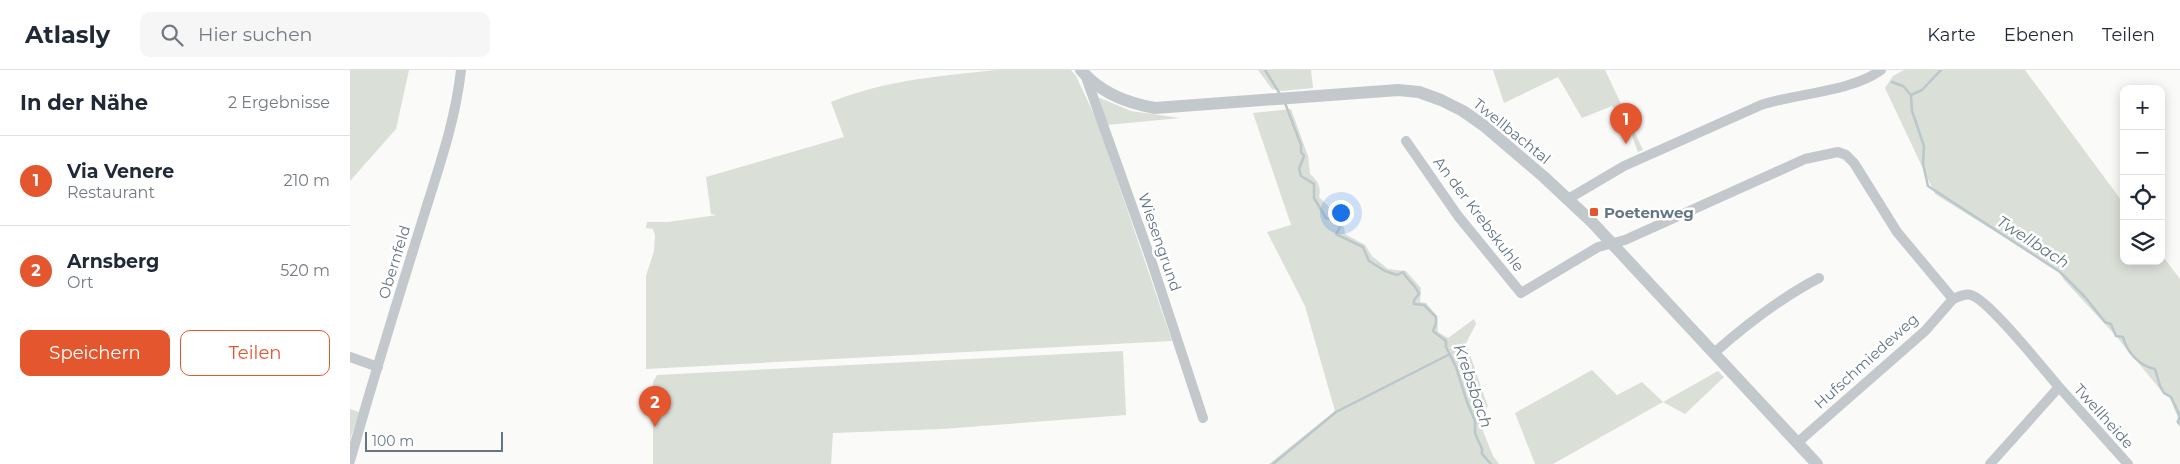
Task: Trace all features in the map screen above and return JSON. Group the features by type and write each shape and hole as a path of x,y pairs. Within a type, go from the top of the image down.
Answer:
{"street":[{"name":"Obernfeld","path":"350,461 446,146 459,92 461,70"},
{"path":"1568,198 1624,166 1761,105 1784,97 1853,84 1881,70"},
{"name":"Twellbachtal","path":"1084,73 1103,90 1118,99 1155,108 1398,90 1419,92 1440,100 1483,125 1568,198 1817,464"},
{"name":"Wiesengrund","path":"1084,73 1150,257 1203,418"},
{"name":"An der Krebskuhle","path":"1406,141 1458,216 1520,293 1598,247 1611,243"},
{"path":"1611,243 1625,240 1805,160 1838,152 1846,155 1854,163 1897,232 1953,299"},
{"path":"1714,353 1747,323 1796,289 1819,278"},
{"name":"Twellheide","path":"1953,299 1966,294 1978,298 2009,328 2128,464"},
{"name":"Hufschmiedeweg","path":"1797,443 1925,331 1953,299"},
{"path":"350,357 378,367"},
{"path":"1990,464 2059,387"}],"shaded area":[{"path":"350,70 409,70 396,129 350,181"},
{"path":"997,70 1071,70 1076,76 1097,121 1172,341 646,369 646,276 654,251 655,235 653,229 646,228 647,222 668,222 717,215 711,214 706,177 844,137 831,102 892,84 933,77"},
{"path":"1258,70 1311,70 1313,88 1282,91 1272,89"},
{"path":"1493,70 1605,70 1643,150 1638,152 1631,133 1612,106 1582,118 1558,77 1504,103"},
{"path":"1904,70 2025,70 2120,199 2120,265 2165,265 2165,259 2180,279 2180,427 2176,422 2178,418 2170,398 2164,394 2116,336 2064,280 2060,272 1935,194 1885,88 1893,76"},
{"path":"1100,98 1131,111 1180,118 1107,125 1098,100"},
{"path":"1291,109 1308,156 1310,174 1317,181 1319,187 1319,197 1331,209 1331,215 1335,216 1344,227 1345,234 1365,245 1372,256 1388,269 1406,271 1421,288 1420,302 1426,303 1437,316 1438,332 1448,338 1474,319 1476,324 1466,343 1488,407 1475,411 1493,456 1499,464 1269,464 1335,411 1305,306 1267,232 1291,225 1253,113"},
{"path":"1123,351 1126,415 942,429 833,433 831,464 653,464 653,382 657,375"},
{"path":"1592,370 1617,395 1642,382 1663,402 1553,464 1535,464 1515,413"},
{"path":"1718,371 1724,377 1685,414 1663,402"},
{"path":"350,409 359,412 350,440"}],"waterway":[{"path":"1265,70 1280,94"},
{"path":"1911,95 1922,90 1941,70"},
{"path":"1892,82 1903,86 1911,95"},
{"name":"Twellbach","path":"1911,95 1912,111 1924,146 1923,164 1928,186 2060,272 2085,297 2105,322 2111,324 2116,336 2123,337 2135,358 2144,365 2155,369 2160,386 2164,393 2171,397 2180,416 2178,422 2180,424"},
{"name":"Krebsbach","path":"1285,103 1304,156 1299,169 1301,176 1314,184 1314,198 1326,218 1339,221 1340,227 1336,234 1363,247 1369,261 1385,271 1397,275 1403,272 1419,294 1414,300 1414,304 1424,305 1436,317 1433,331 1446,341 1446,347 1456,367 1475,421 1475,433 1482,449 1482,454 1491,464"},
{"path":"1273,464 1336,412 1450,354"}],"place":[{"name":"Via Venere","path":"1626,144"},
{"name":"Poetenweg","path":"1594,212"},
{"name":"Arnsberg","path":"655,427"}]}
